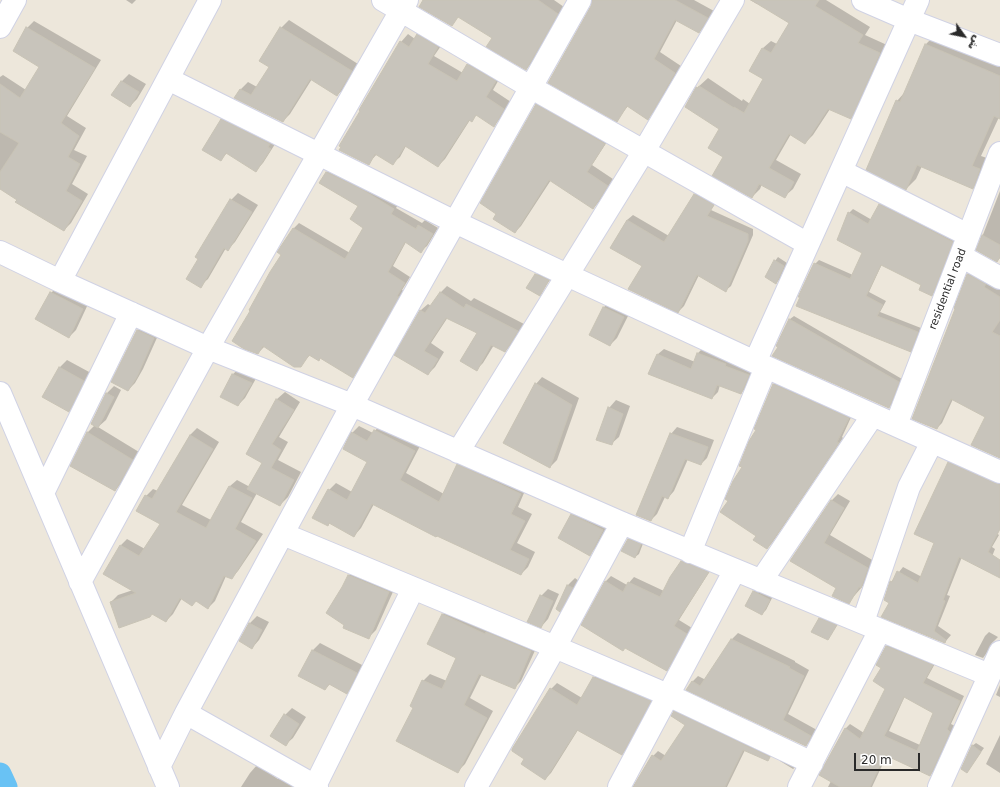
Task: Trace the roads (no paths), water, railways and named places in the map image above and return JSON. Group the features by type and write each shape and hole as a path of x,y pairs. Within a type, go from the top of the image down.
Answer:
{"street":[{"path":"0,27 15,0"},
{"path":"60,281 210,0"},
{"path":"383,0 405,5 532,88 808,244"},
{"path":"159,767 186,713 352,405 532,88 580,0"},
{"path":"458,452 644,151 733,0"},
{"path":"863,0 909,20 1000,55"},
{"path":"690,552 808,244 918,0"},
{"path":"80,582 208,348 405,5"},
{"path":"168,79 567,276 1000,472"},
{"name":"residential road","path":"896,425 1000,153"},
{"path":"841,171 968,235"},
{"path":"0,252 208,348 352,405 690,552 989,675"},
{"path":"961,256 1000,278"},
{"path":"42,493 131,313"},
{"path":"0,393 168,787"},
{"path":"761,581 873,415"},
{"path":"799,787 812,763 871,626 910,487 932,442"},
{"path":"476,787 555,647 622,523"},
{"path":"283,534 668,695 812,763"},
{"path":"618,787 735,570"},
{"path":"186,713 316,786 413,588"},
{"path":"939,787 1000,652"}],"waterway":[{"path":"0,774 6,787"}]}
